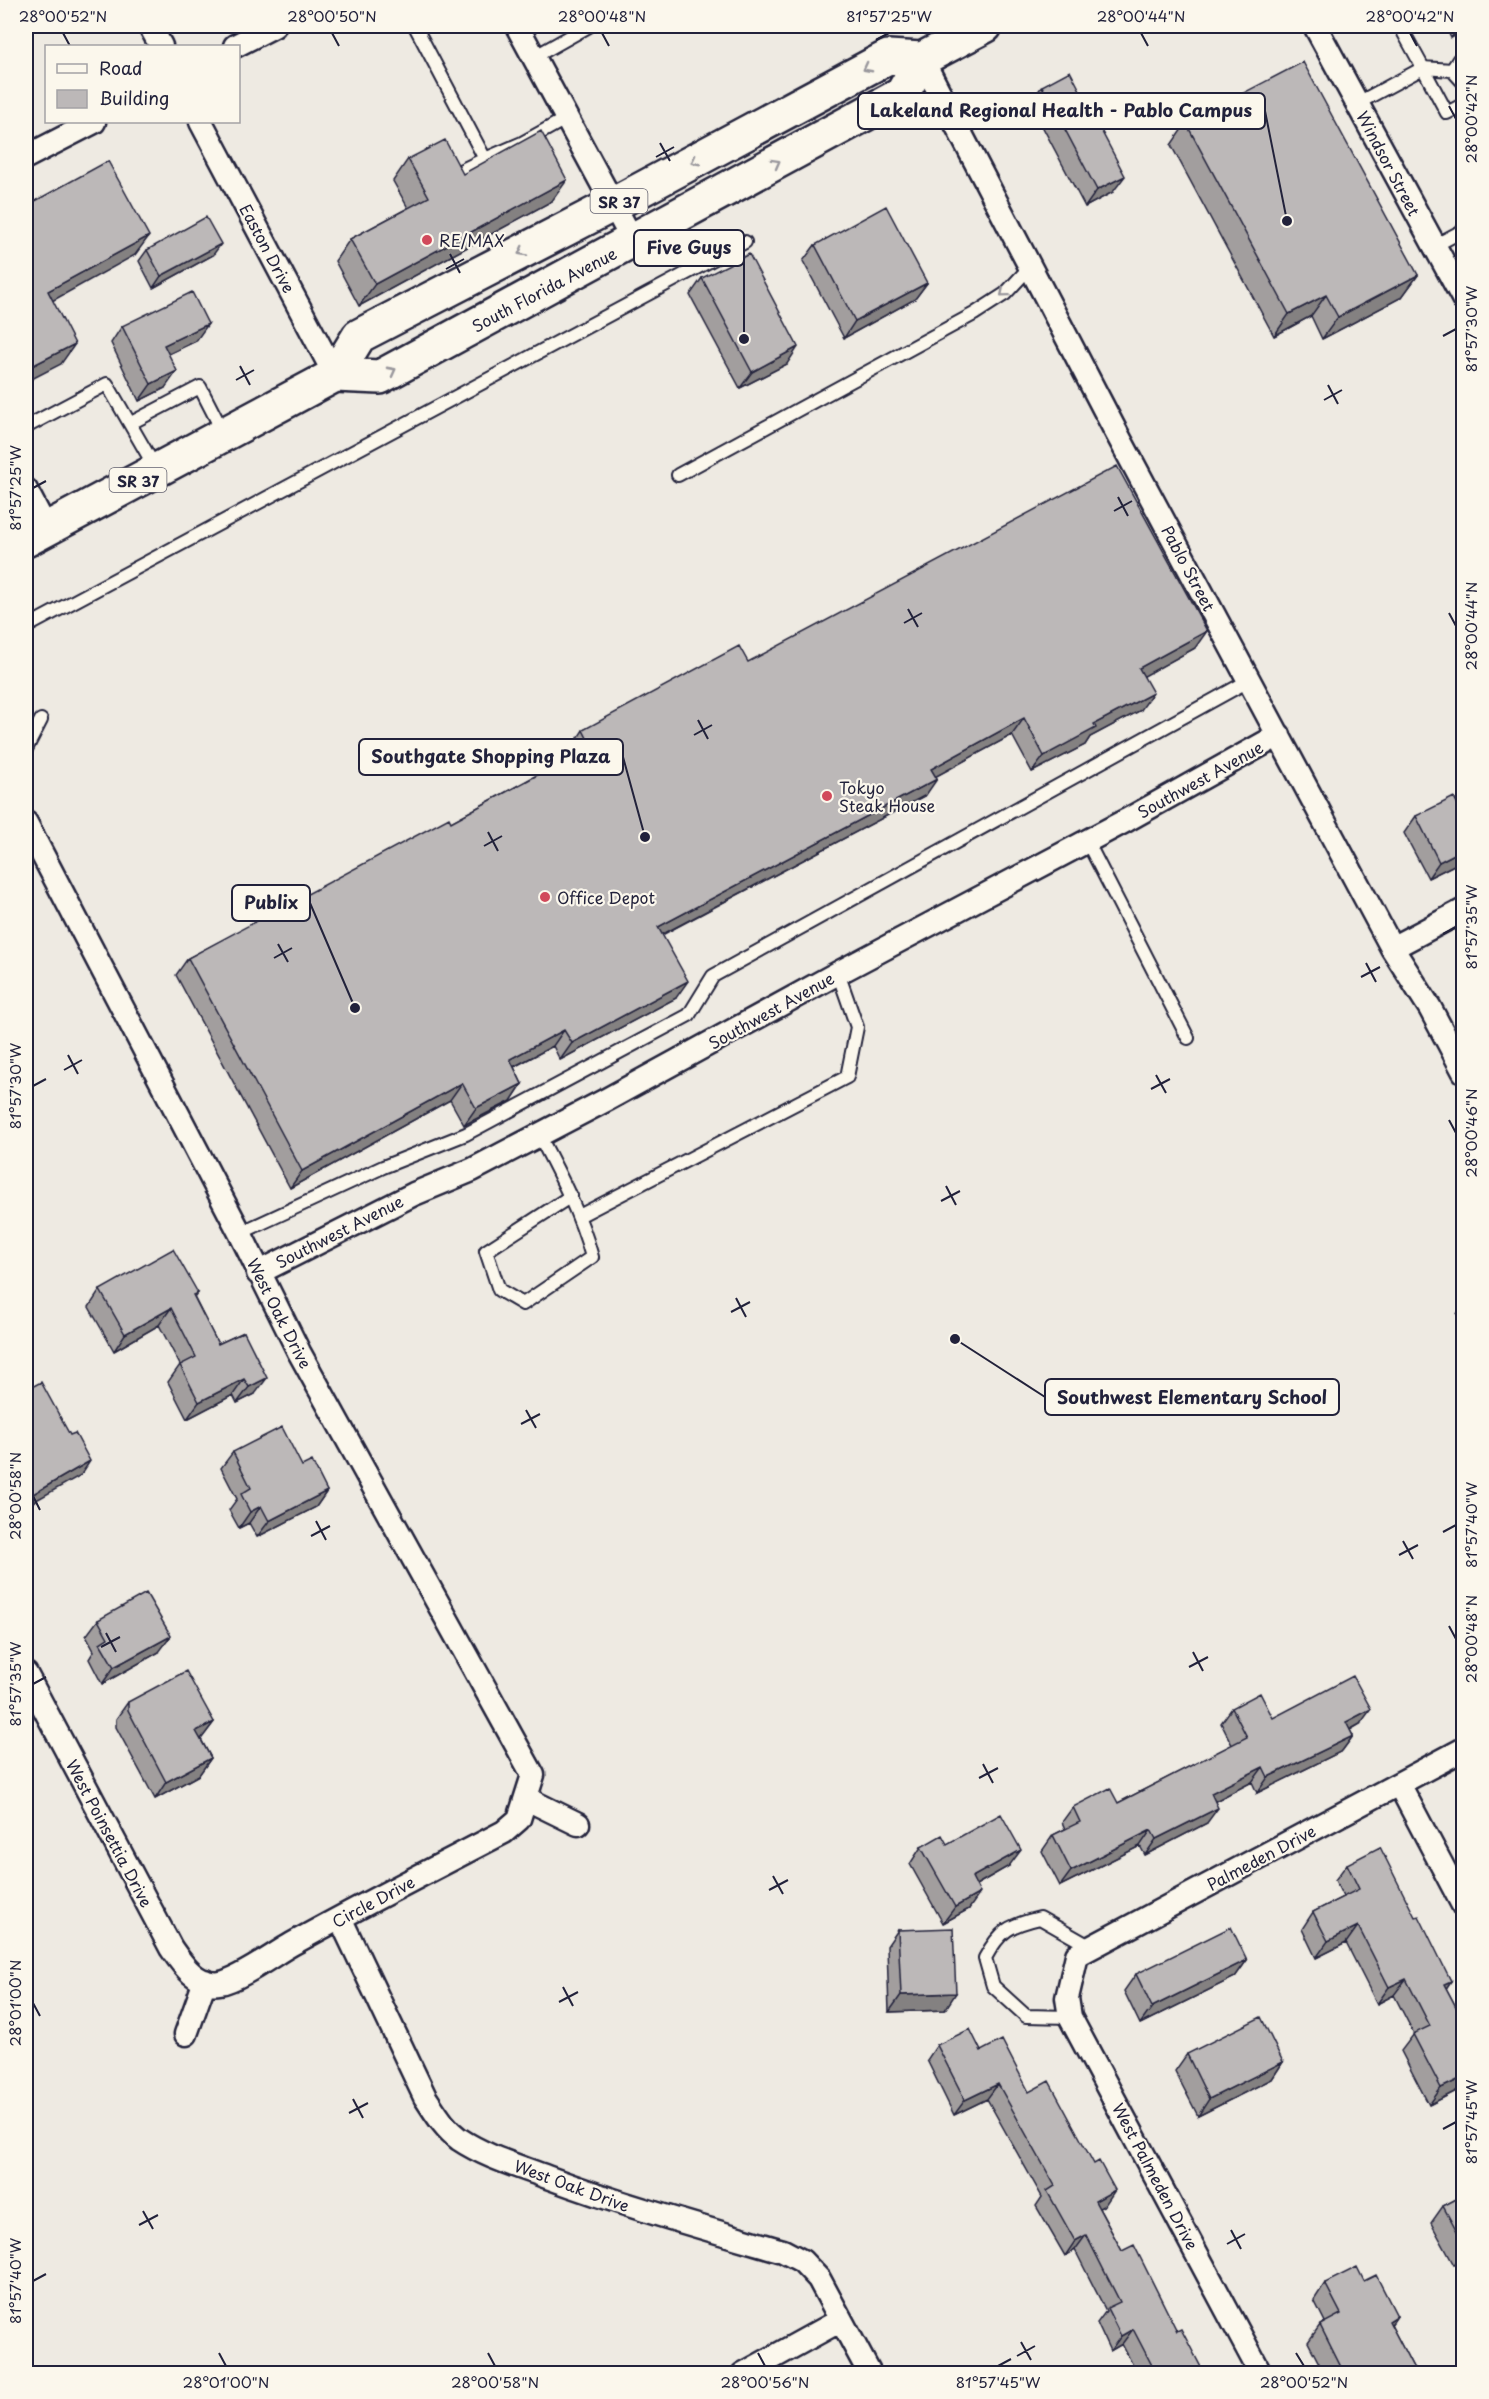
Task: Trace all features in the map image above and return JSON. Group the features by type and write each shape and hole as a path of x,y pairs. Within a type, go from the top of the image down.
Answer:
{"main road":[{"path":"922,59 985,26"},
{"name":"SR 37","path":"36,534 335,375 359,336 614,204 888,57 922,59"},
{"name":"South Florida Avenue","path":"335,375 380,377 633,241 902,94 922,59"}],"street":[{"path":"150,26 160,45"},
{"path":"237,45 274,26"},
{"path":"517,26 633,241"},
{"name":"Windsor Street","path":"1315,26 1464,300"},
{"name":"Pablo Street","path":"922,59 1392,948 1430,1008 1464,1072"},
{"path":"26,157 92,123"},
{"name":"Easton Drive","path":"202,123 335,375"},
{"path":"26,490 36,534"},
{"name":"Southwest Avenue","path":"258,1273 414,1194 472,1170 539,1135 1087,841 1279,735"},
{"name":"West Oak Drive","path":"26,823 240,1233 299,1352 518,1744 533,1775 527,1799"},
{"path":"1392,948 1464,910"},
{"name":"West Poinsettia Drive","path":"26,1674 171,1948 185,1969 206,1981"},
{"name":"Palmeden Drive","path":"1071,1975 1077,1955 1464,1749"},
{"path":"1399,1784 1464,1907"},
{"path":"527,1799 578,1824"},
{"name":"Circle Drive","path":"206,1981 219,1984 239,1975 340,1918 504,1832 519,1819 527,1799"},
{"name":"West Oak Drive","path":"340,1918 425,2097 439,2119 458,2138 482,2152 593,2194 656,2215 783,2251 802,2261 819,2279 870,2373"},
{"name":"West Palmeden Drive","path":"1071,1975 1067,1998 1070,2017 1261,2373"},
{"path":"186,2034 206,1981"},
{"path":"743,2373 841,2320"}],"lane":[{"path":"416,26 485,159"},
{"path":"534,57 589,26"},
{"path":"1400,26 1447,113 1464,104"},
{"path":"1452,70 1459,59 1464,56"},
{"path":"1358,104 1423,69 1452,70 1464,83"},
{"path":"454,174 522,143 567,118"},
{"path":"1434,246 1464,231"},
{"path":"26,627 746,242"},
{"path":"678,475 974,314 1005,294 1030,267"},
{"path":"26,427 107,384 157,470"},
{"path":"131,423 200,387 224,434"},
{"path":"240,1233 383,1167 466,1134 689,1015 713,976 1250,680"},
{"path":"26,748 40,720"},
{"path":"1087,841 1188,1038"},
{"path":"579,1216 847,1077 857,1027 838,973"},
{"path":"539,1135 571,1196 592,1257 523,1304 499,1290 486,1251 571,1196"},
{"path":"1070,2017 1026,2016 993,1986 985,1958 995,1939 1014,1924 1040,1918 1091,1947"}],"building":[{"path":"1303,62 1418,275 1338,317 1326,295 1289,314 1186,123"},
{"path":"1070,71 1125,176 1097,190 1042,86"},
{"name":"RE/MAX","path":"541,131 567,180 375,284 350,239 429,197 408,159 445,140 463,174"},
{"path":"108,161 149,236 48,291 75,344 26,369 26,206"},
{"path":"886,206 927,283 855,321 815,245"},
{"path":"206,217 221,244 161,276 147,250"},
{"path":"749,254 798,347 752,372 702,278"},
{"path":"192,292 208,324 164,345 177,371 151,384 122,326"},
{"path":"1117,466 1207,631 1139,668 1153,693 1094,724 1096,728 1044,756 1024,718 931,769 937,779 658,927 688,981 572,1043 564,1030 510,1059 522,1084 476,1108 462,1083 302,1171 188,958 449,818 451,822 591,746 583,730 739,646 748,662"},
{"path":"1454,797 1458,805 1464,802 1464,849 1439,862 1416,816"},
{"path":"173,1249 198,1293 193,1295 218,1344 244,1332 267,1378 249,1387 244,1379 199,1402 180,1365 196,1357 171,1308 125,1334 100,1290"},
{"path":"26,1374 32,1387 41,1382 70,1435 75,1433 90,1461 26,1498"},
{"path":"282,1427 302,1466 312,1461 327,1491 269,1521 261,1506 250,1512 241,1494 251,1488 233,1452"},
{"path":"146,1593 171,1636 114,1667 100,1643 108,1638 98,1620"},
{"path":"186,1671 214,1722 196,1731 211,1758 166,1782 128,1710 128,1702"},
{"path":"1353,1676 1371,1709 1346,1722 1353,1736 1268,1777 1263,1767 1211,1793 1218,1808 1156,1839 1151,1830 1071,1871 1053,1835 1080,1822 1073,1807 1110,1788 1118,1803 1247,1737 1232,1708 1260,1693 1273,1718"},
{"path":"1001,1814 1021,1850 972,1877 980,1893 955,1907 921,1847 942,1835 947,1844"},
{"path":"1380,1847 1415,1917 1419,1916 1451,1981 1444,1984 1464,2022 1464,2077 1441,2088 1413,2034 1430,2026 1406,1979 1389,1987 1358,1926 1328,1941 1313,1912 1359,1889 1347,1864"},
{"path":"1231,1927 1247,1960 1152,2007 1136,1974"},
{"path":"953,1928 956,1993 901,1995 898,1930"},
{"path":"1261,2017 1283,2062 1209,2099 1187,2054"},
{"path":"970,2029 981,2051 1002,2040 1029,2092 1049,2081 1094,2164 1099,2161 1115,2190 1095,2201 1122,2251 1134,2245 1177,2331 1181,2329 1204,2373 1156,2373 1133,2329 1121,2336 1107,2308 1120,2302 1086,2235 1075,2241 1047,2191 1055,2186 998,2084 965,2100 937,2045"},
{"path":"1464,2195 1464,2245 1443,2206"},
{"path":"1357,2267 1364,2281 1376,2275 1397,2316 1389,2321 1416,2373 1344,2373 1320,2325 1341,2314 1325,2283"}],"place":[{"name":"Lakeland Regional Health - Pablo Campus","path":"1287,221"},
{"name":"RE/MAX","path":"427,240"},
{"name":"Five Guys","path":"744,339"},
{"name":"Tokyo Steak House","path":"827,796"},
{"name":"Southgate Shopping Plaza","path":"645,837"},
{"name":"Office Depot","path":"545,897"},
{"name":"Publix","path":"355,1008"},
{"name":"Southwest Elementary School","path":"955,1339"}]}
